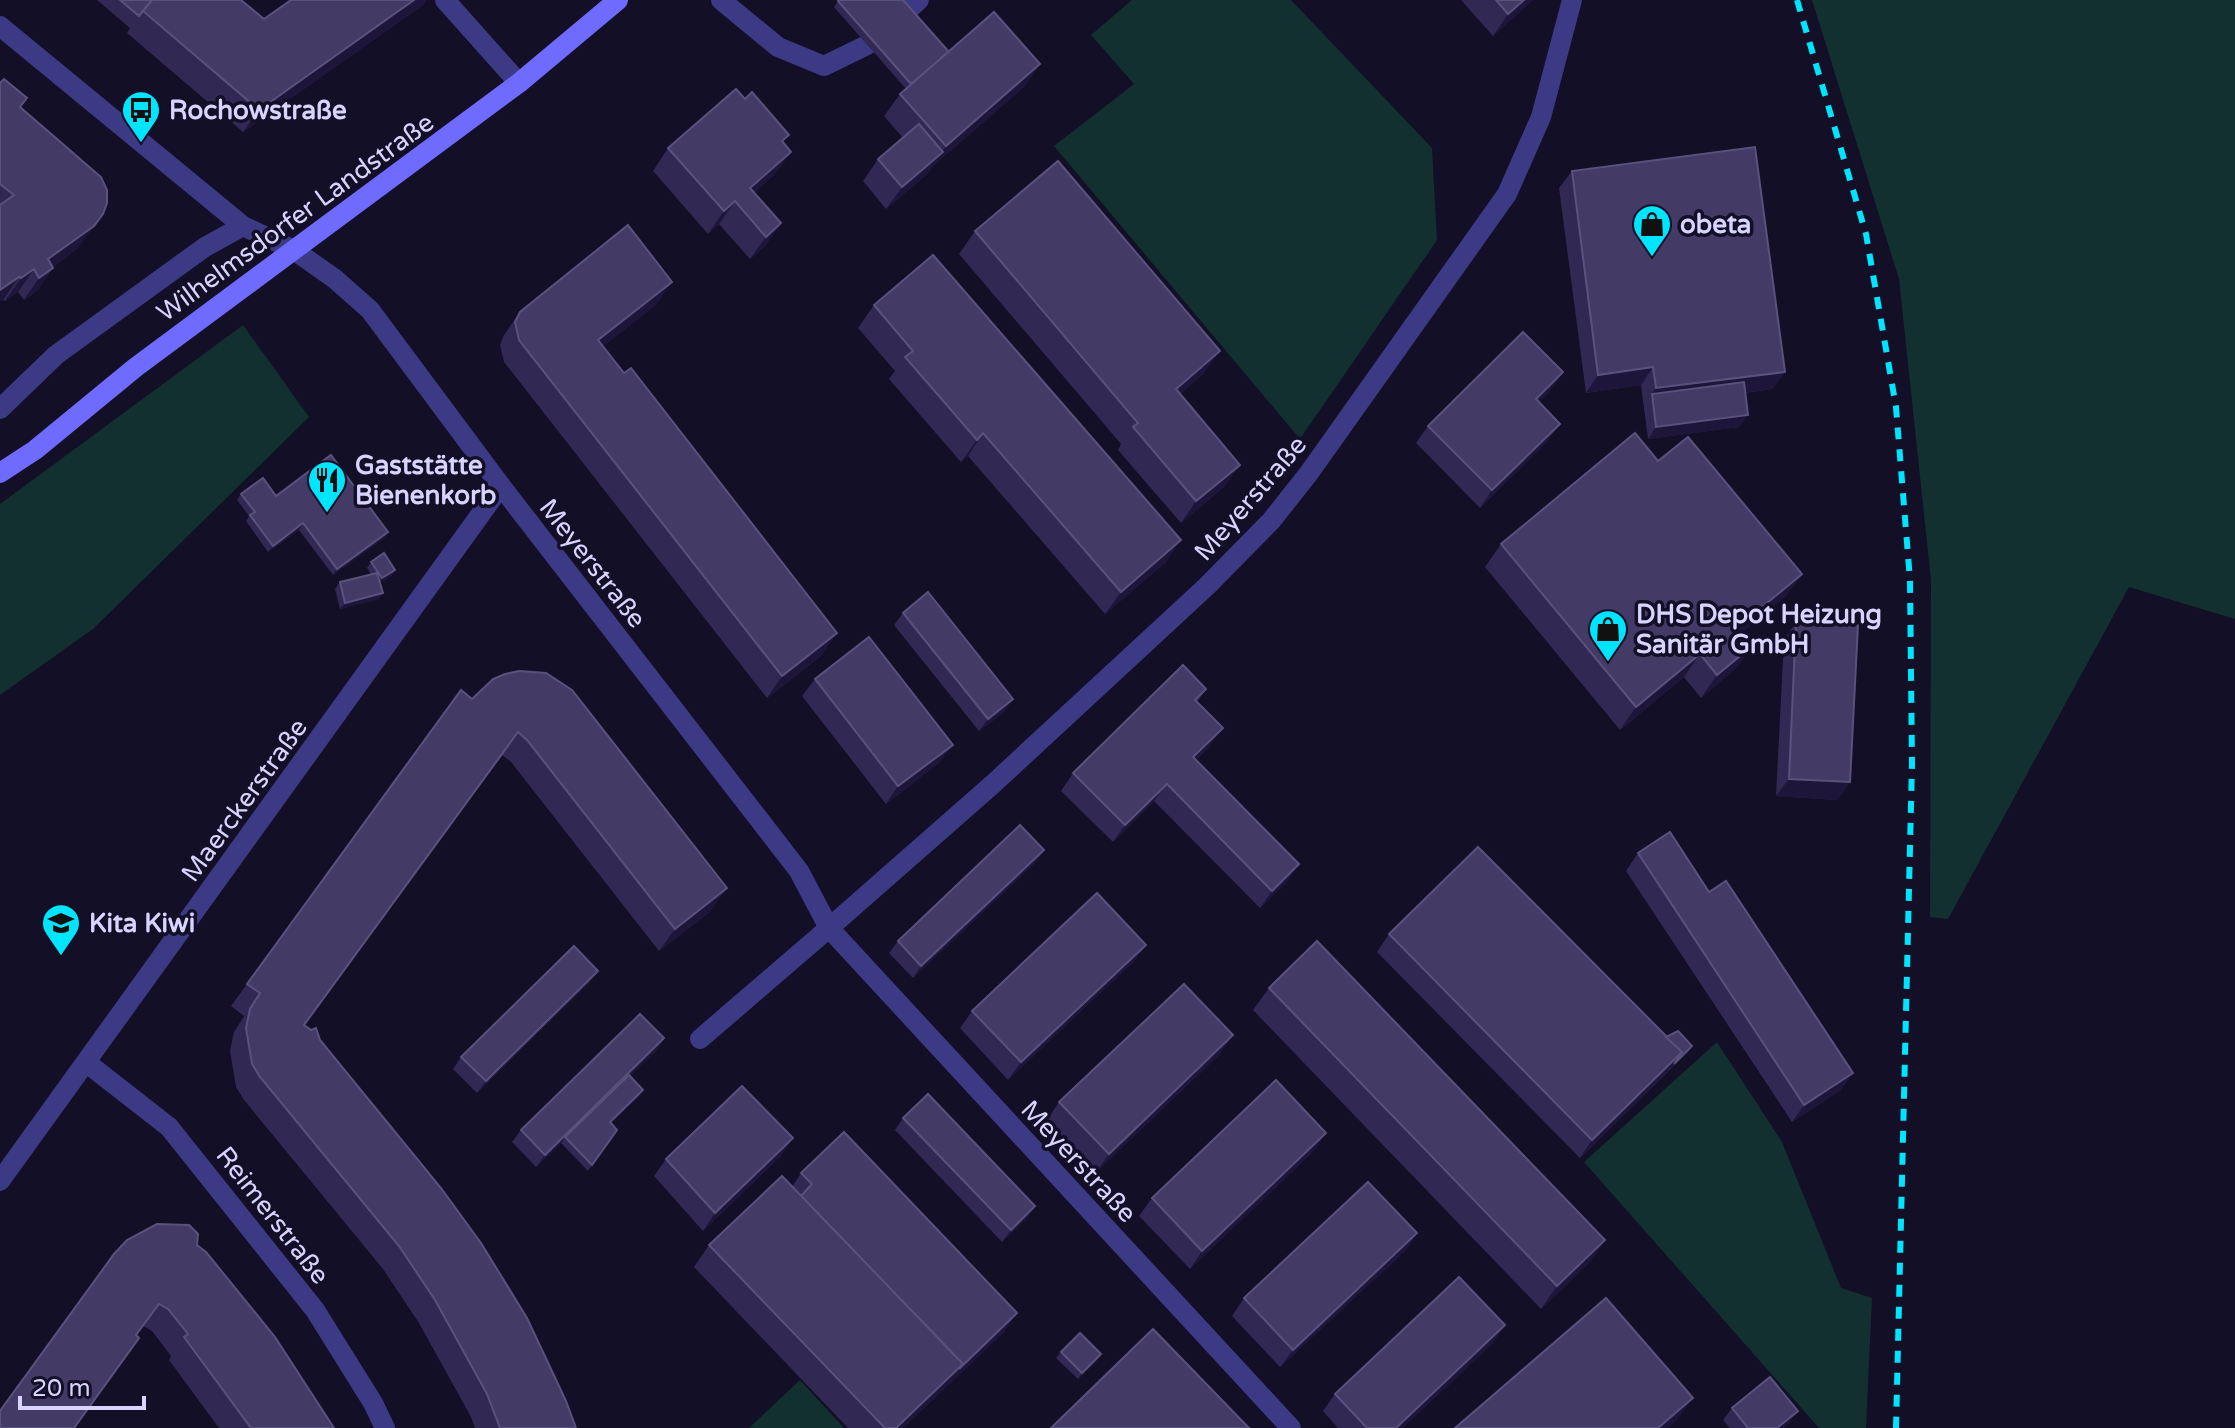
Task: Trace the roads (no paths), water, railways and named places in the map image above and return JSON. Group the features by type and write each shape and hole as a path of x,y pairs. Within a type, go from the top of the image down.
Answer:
{"main road":[{"name":"Wilhelmsdorfer Landstraße","path":"0,473 35,450 136,367 519,83 618,0"}],"street":[{"path":"445,0 519,83"},
{"path":"721,0 778,47 824,66 867,45"},
{"name":"Meyerstraße","path":"829,928 993,784 1207,586 1271,521 1309,473 1507,194 1541,117 1572,0"},
{"path":"0,26 243,226 294,250"},
{"name":"Wilhelmsdorfer Landstraße","path":"0,409 56,355 205,247 243,226"},
{"name":"Meyerstraße","path":"294,250 335,279 370,310 501,486 799,871 829,928 1291,1428"},
{"name":"Maerckerstraße","path":"0,1181 501,486"},
{"path":"700,1039 829,928"},
{"name":"Reimerstraße","path":"87,1063 169,1127 178,1138 315,1310 373,1403 385,1428"}],"railway":[{"path":"1797,0 1866,234 1896,407 1910,580 1912,764 1896,1428"}],"place":[{"name":"Rochowstraße","path":"141,144"},
{"name":"obeta","path":"1652,258"},
{"name":"Gaststätte Bienenkorb","path":"327,514"},
{"name":"DHS Depot Heizung Sanitär GmbH","path":"1608,663"},
{"name":"Kita Kiwi","path":"61,957"}]}
